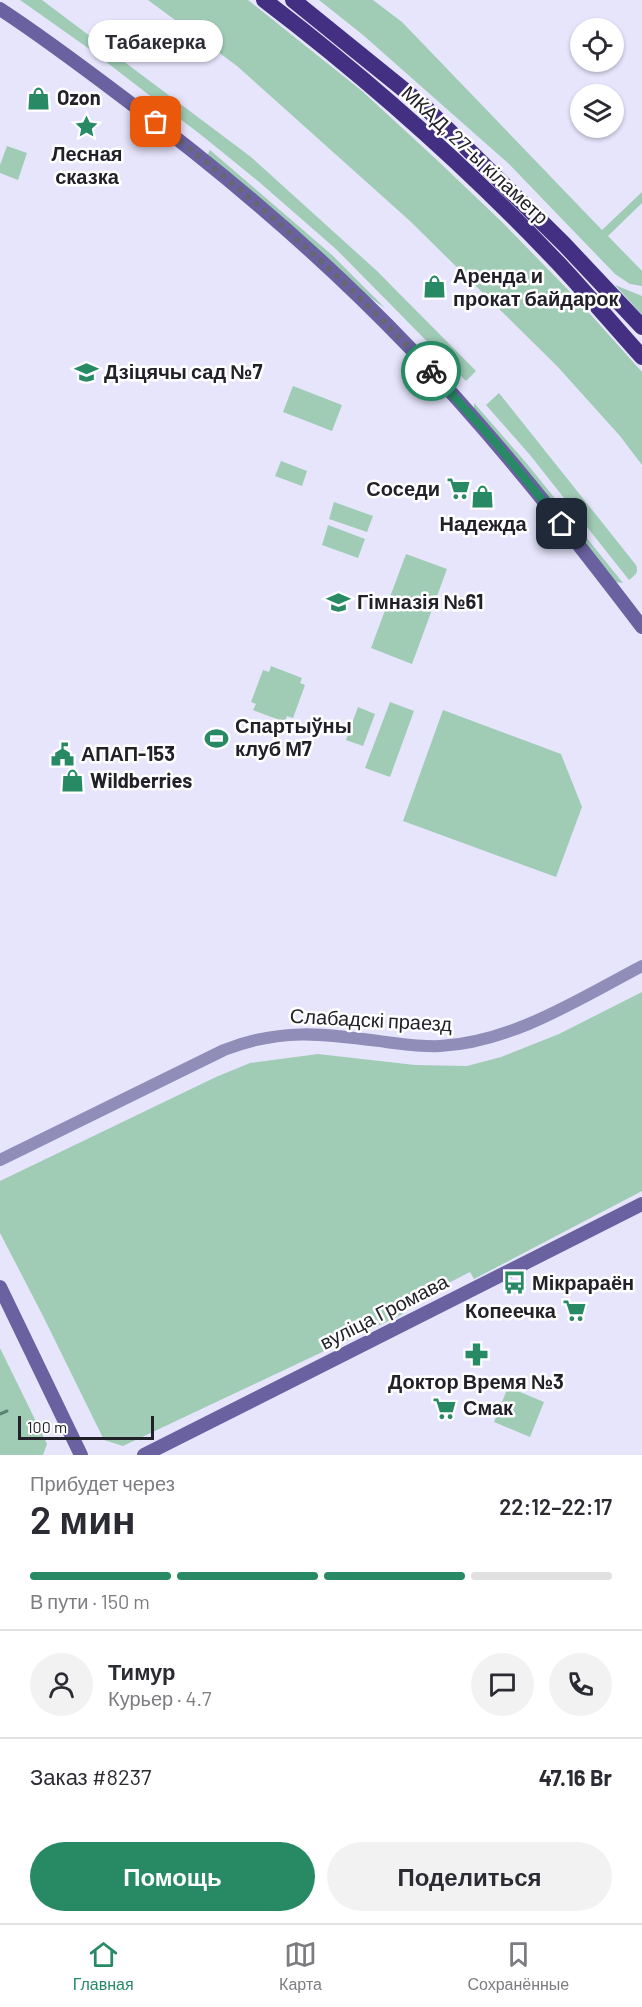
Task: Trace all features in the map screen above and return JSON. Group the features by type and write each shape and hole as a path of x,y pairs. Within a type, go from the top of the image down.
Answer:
{"highway":[{"name":"МКАД, 27-ы кіламетр","path":"264,0 381,95 465,172 559,265 642,357"},
{"name":"МКАД, 27-ы кіламетр","path":"293,0 424,106 564,244 642,327"}],"main road":[{"path":"0,9 85,68 202,158 308,247 411,350 485,430 584,551 642,627"},
{"name":"вуліца Громава","path":"144,1455 642,1204"},
{"path":"0,1287 81,1455"}],"street":[{"name":"Слабадскі праезд","path":"0,1160 224,1050 249,1040 280,1035 319,1034 439,1047 469,1043 521,1028 642,966"}],"green space":[{"path":"20,0 42,0 251,157 377,271 476,371 466,381 337,250 258,181 88,48"},
{"path":"148,0 248,0 362,91 438,161 574,296 642,372 642,465 620,436 557,366 410,221 237,66"},
{"path":"319,0 373,0 402,22 602,230 642,192 642,203 608,236 642,271 642,286 630,284 615,274 509,164 363,35"},
{"path":"7,146 27,153 18,180 0,173 0,165"},
{"path":"210,150 332,255 385,308 362,292 209,157"},
{"path":"615,285 642,296 642,315"},
{"path":"293,386 342,405 332,431 283,412"},
{"path":"499,393 636,565 637,572 629,580 530,455 486,405"},
{"path":"474,403 528,465 623,583 615,582 474,409"},
{"path":"281,461 307,471 302,486 275,476"},
{"path":"334,502 373,516 367,532 329,519"},
{"path":"328,525 365,539 358,558 322,545"},
{"path":"406,554 447,569 412,664 371,648"},
{"path":"271,666 302,678 300,683 305,685 293,718 287,716 285,722 253,710 256,704 251,702 263,670 269,672"},
{"path":"390,702 414,711 390,777 365,768"},
{"path":"358,707 375,714 363,746 346,740"},
{"path":"443,710 561,754 582,807 556,877 403,821"},
{"path":"642,992 642,1191 474,1279 470,1272 400,1308 403,1314 123,1446 104,1440 0,1233 0,1181 216,1077 250,1063 318,1054 415,1065 467,1066 501,1057 559,1034"},
{"path":"0,1348 47,1444 43,1455 0,1455"},
{"path":"508,1387 544,1402 530,1437 494,1422"}],"waterway":[{"path":"0,1414 7,1411"}],"way so far":[{"path":"156,122 308,247 431,371"}],"place":[{"name":"Ozon","path":"39,98"},
{"name":"Табакерка","path":"156,122"},
{"name":"Лесная сказка","path":"87,126"},
{"name":"Аренда и прокат байдарок","path":"435,287"},
{"name":"Дзіцячы сад №7","path":"86,372"},
{"name":"Соседи","path":"458,489"},
{"name":"Надежда","path":"483,497"},
{"name":"Гімназія №61","path":"339,602"},
{"name":"Спартыўны клуб М7","path":"217,738"},
{"name":"АПАП-153","path":"63,754"},
{"name":"Wildberries","path":"72,781"},
{"name":"Мікрараён","path":"514,1283"},
{"name":"Копеечка","path":"574,1311"},
{"name":"Доктор Время №3","path":"476,1354"},
{"name":"Смак","path":"445,1408"}],"route":[{"path":"431,371 495,442 562,524"}]}
